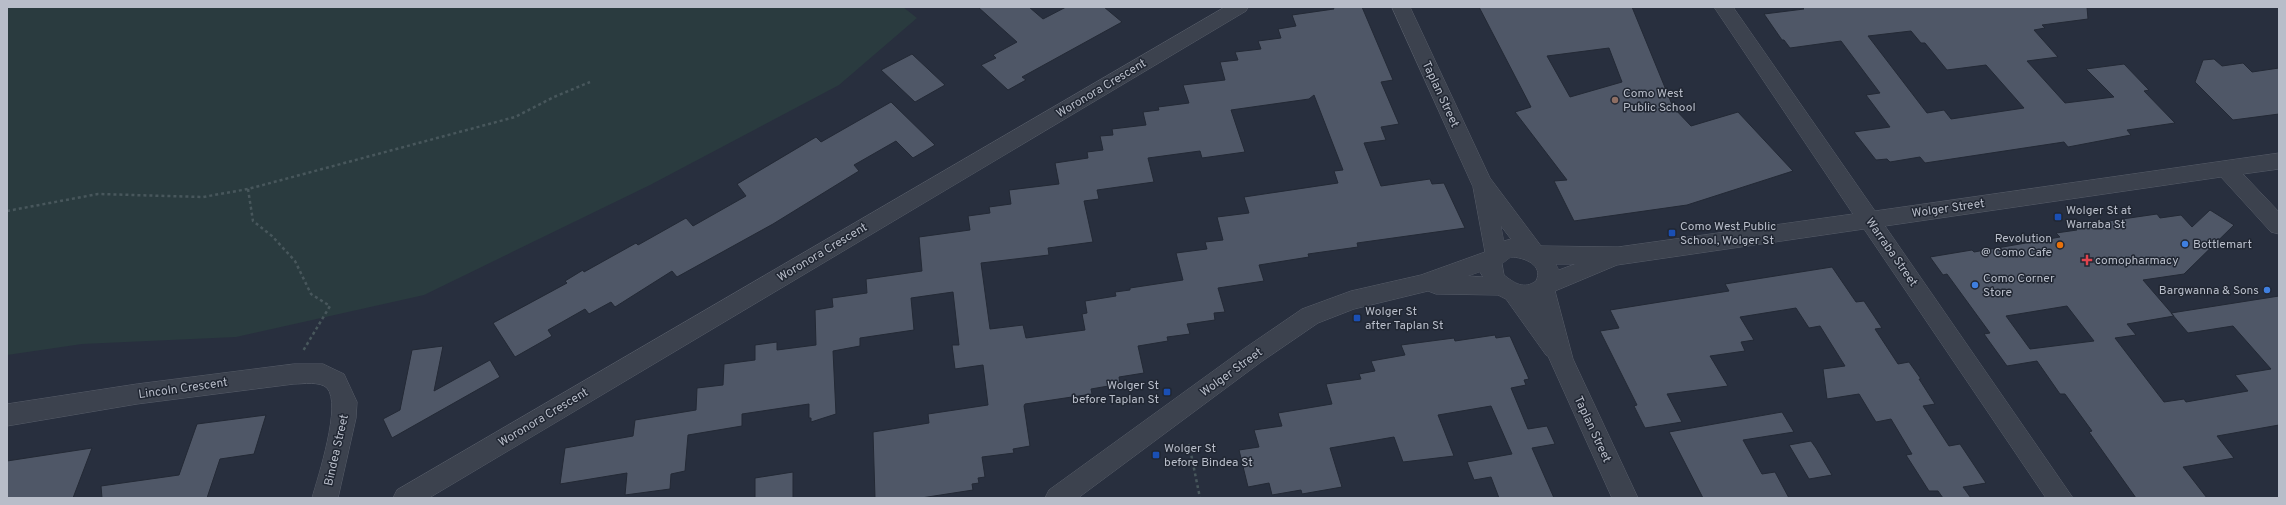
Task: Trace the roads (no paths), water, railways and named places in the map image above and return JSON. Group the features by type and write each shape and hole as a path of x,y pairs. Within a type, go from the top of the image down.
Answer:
{"street":[{"name":"Woronora Crescent","path":"406,498 1238,7"},
{"name":"Taplan Street","path":"1401,7 1481,182 1534,253"},
{"name":"Warraba Street","path":"1723,7 2060,498"},
{"name":"Wolger Street","path":"1534,253 1618,256 2279,161"},
{"path":"2225,168 2279,226"},
{"name":"Taplan Street","path":"1481,182 1494,256"},
{"path":"1508,248 1534,253 1544,260 1550,273 1545,287 1530,294 1507,289 1490,269 1494,256 1508,248"},
{"name":"Wolger Street","path":"1058,498 1253,355 1310,316 1351,300 1423,284 1494,256"},
{"name":"Wolger Street","path":"1545,287 1618,256"},
{"name":"Wolger Street","path":"1423,284 1507,289"},
{"name":"Taplan Street","path":"1545,287 1561,359 1625,498"},
{"name":"Taplan Street","path":"1507,289 1561,359"},
{"name":"Lincoln Crescent","path":"7,414 137,394 294,374 323,374 336,382 345,402"},
{"name":"Bindea Street","path":"325,498 344,418 345,402"}],"place":[{"name":"Como West Public School","path":"1615,100"},
{"name":"Wolger St at Warraba St","path":"2058,217"},
{"name":"Como West Public School, Wolger St","path":"1672,233"},
{"name":"Bottlemart","path":"2185,244"},
{"name":"Revolution @ Como Cafe","path":"2060,245"},
{"name":"comopharmacy","path":"2087,260"},
{"name":"Como Corner Store","path":"1975,285"},
{"name":"Bargwanna & Sons","path":"2267,290"},
{"name":"Wolger St after Taplan St","path":"1357,318"},
{"name":"Wolger St before Taplan St","path":"1167,392"},
{"name":"Wolger St before Bindea St","path":"1156,455"}]}
